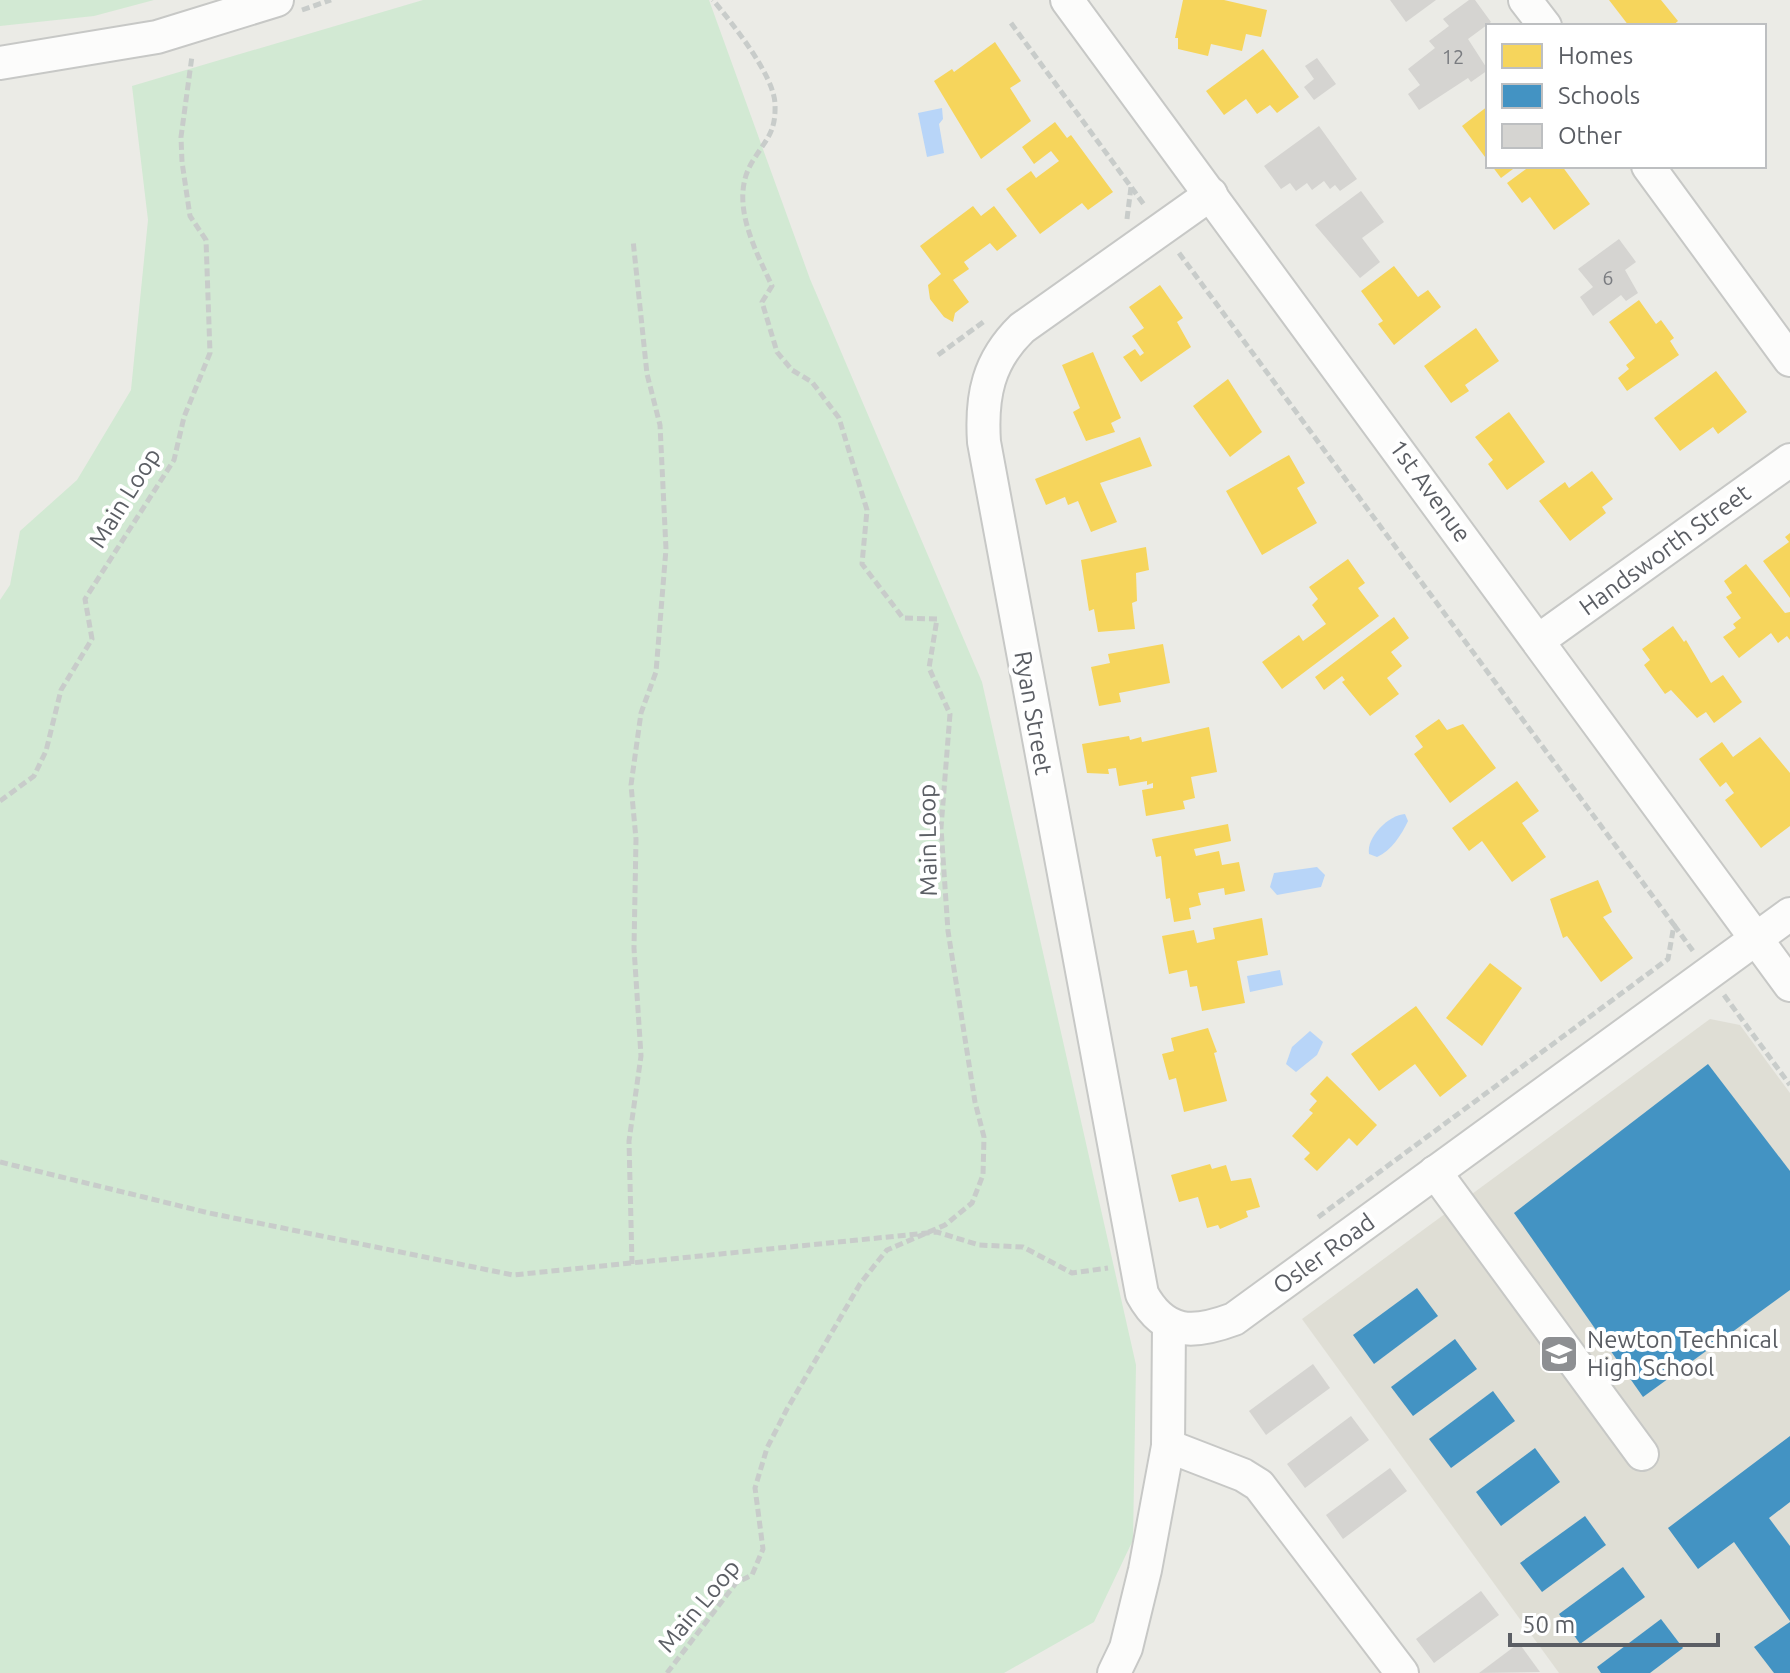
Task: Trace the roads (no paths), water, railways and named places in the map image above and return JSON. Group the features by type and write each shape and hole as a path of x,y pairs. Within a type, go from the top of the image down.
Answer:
{"street":[{"path":"1525,0 1543,24"},
{"name":"1st Avenue","path":"1079,4 1211,194 1790,985"},
{"path":"0,63 157,37 284,7"},
{"path":"1649,168 1790,360"},
{"name":"Ryan Street","path":"1169,1325 1151,1310 1142,1294 1040,757 984,442 982,404 993,368 1013,336 1170,241 1211,194"},
{"name":"Handsworth Street","path":"1539,640 1790,460"},
{"name":"Osler Road","path":"1169,1325 1197,1330 1234,1319 1790,914"},
{"path":"1435,1172 1642,1454"},
{"path":"1114,1673 1126,1648 1145,1570 1168,1446 1169,1325"},
{"path":"1168,1446 1243,1475 1259,1485 1402,1673"}],"water":[{"path":"942,108 943,119 939,124 944,153 927,157 918,113"},
{"path":"1405,814 1408,821 1391,846 1377,857 1369,854 1371,841 1380,828 1392,818"},
{"path":"1317,867 1325,875 1321,887 1277,895 1270,887 1274,873"},
{"path":"1280,970 1283,985 1250,992 1247,976"},
{"path":"1310,1031 1323,1042 1317,1055 1296,1072 1286,1064 1292,1047"}],"place":[{"name":"Newton Technical High School","path":"1559,1354"}]}
